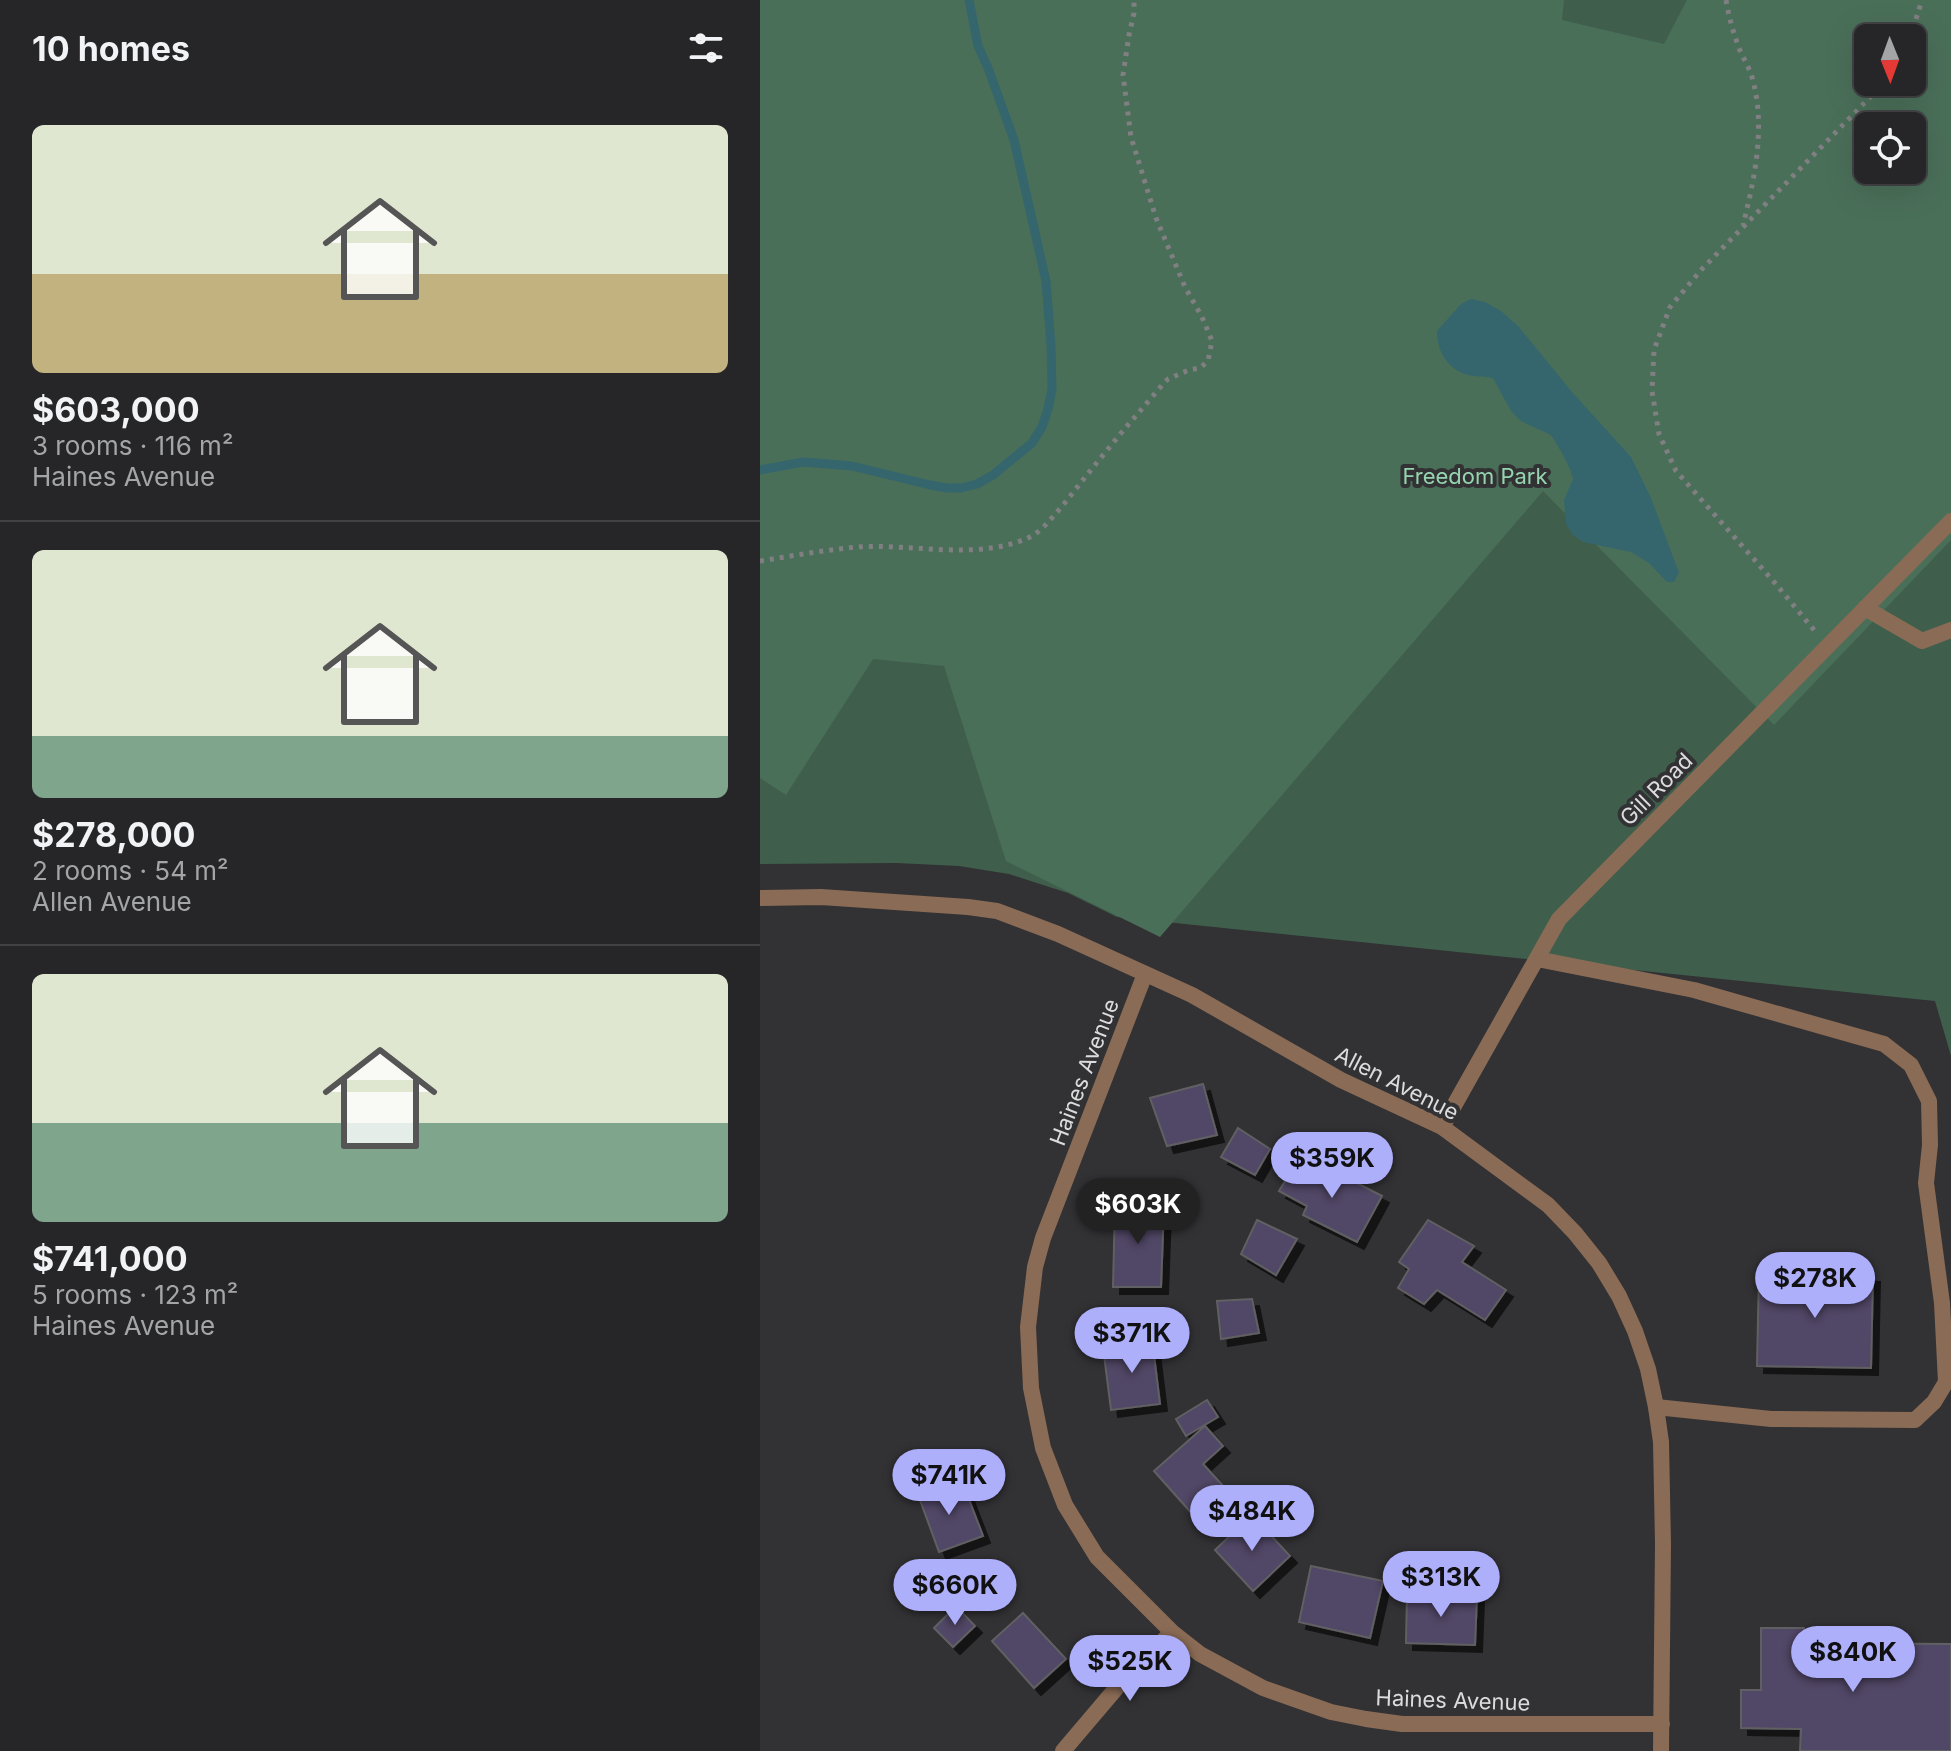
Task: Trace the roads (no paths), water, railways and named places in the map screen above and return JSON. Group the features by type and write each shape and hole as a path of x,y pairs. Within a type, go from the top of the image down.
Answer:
{"street":[{"name":"Gill Road","path":"1442,1127 1559,919 1951,521"},
{"path":"1865,608 1922,641 1951,630"},
{"name":"Allen Avenue","path":"760,898 853,899 968,907 997,911 1058,934 1192,995 1341,1080 1442,1127 1548,1205 1599,1263 1619,1296 1648,1369 1656,1407 1662,1477 1661,1751"},
{"path":"1537,959 1694,990 1884,1044 1911,1065 1929,1101 1930,1145 1926,1183 1942,1303 1946,1382 1934,1402 1915,1420 1888,1421 1771,1419 1656,1407"},
{"name":"Haines Avenue","path":"1145,974 1043,1238 1035,1267 1028,1327 1031,1388 1039,1433 1065,1505 1097,1557 1172,1632 1200,1654 1263,1688 1331,1712 1402,1724 1662,1724"},
{"path":"1063,1751 1119,1685 1172,1632"}],"water":[{"path":"1471,299 1485,302 1501,311 1518,326 1631,457 1651,498 1679,573 1674,582 1667,582 1649,563 1631,552 1583,542 1573,535 1566,524 1564,500 1573,479 1551,435 1521,421 1511,411 1493,378 1471,376 1449,364 1439,345 1437,331 1461,304"}],"waterway":[{"path":"760,470 803,462 852,466 930,485 961,488 993,475 1032,443 1042,427 1052,389 1046,281 1014,140 978,46 969,0"}],"park label":[{"name":"Freedom Park","path":"1475,476"}]}
